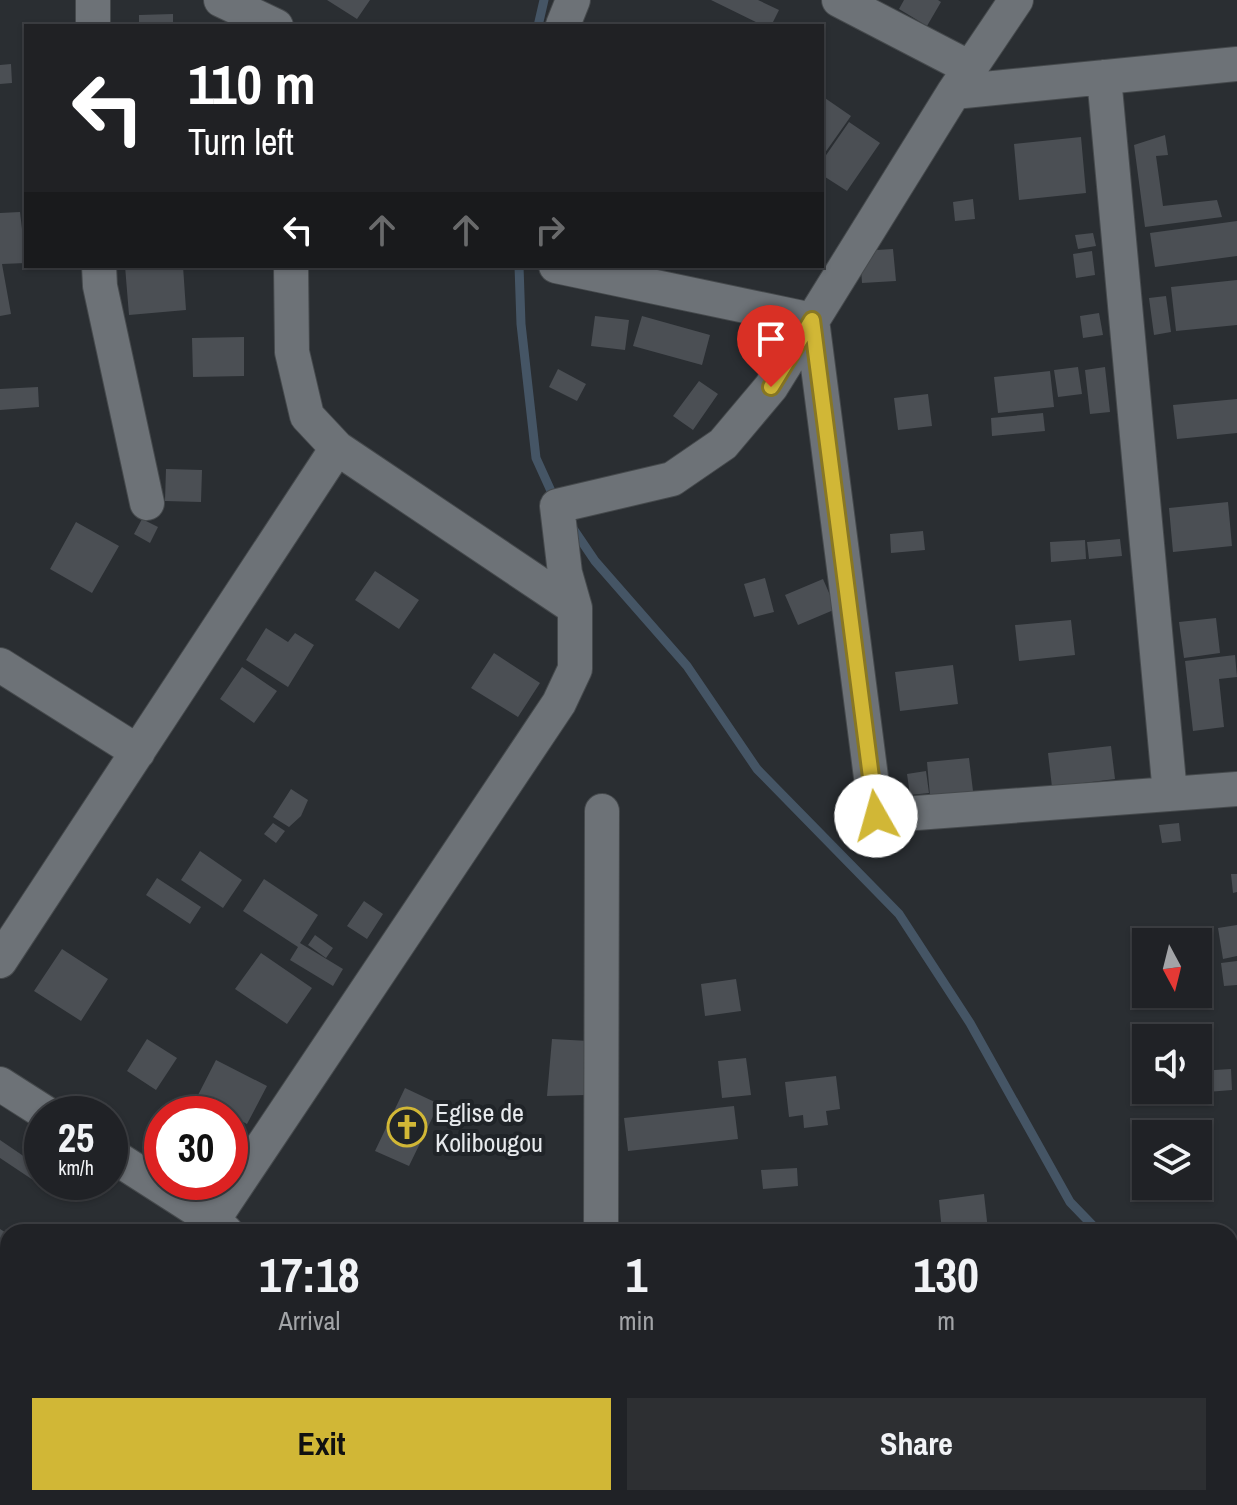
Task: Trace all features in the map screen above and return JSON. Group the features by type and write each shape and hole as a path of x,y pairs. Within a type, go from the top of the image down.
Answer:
{"street":[{"path":"93,0 93,24"},
{"path":"221,0 271,24"},
{"path":"839,0 962,80 1104,77 1237,64"},
{"path":"218,1224 559,703 575,669 575,608 565,573 557,506 672,479 723,444 771,387 962,80 1016,0"},
{"path":"1104,77 1170,794"},
{"path":"99,268 100,286 147,503"},
{"path":"291,268 292,352 307,416 337,448 575,608"},
{"path":"565,268 812,320"},
{"path":"812,320 876,816 1237,789"},
{"path":"0,961 337,448"},
{"path":"0,665 138,752"},
{"path":"601,1224 602,811"},
{"path":"0,1084 24,1099"},
{"path":"128,1167 209,1224"}],"building":[{"path":"327,0 370,0 357,19"},
{"path":"711,0 758,0 779,10 772,24 760,24"},
{"path":"904,0 941,2 927,26 899,9"},
{"path":"173,14 173,24 139,24 139,15"},
{"path":"11,64 12,83 0,84 0,65"},
{"path":"824,97 851,116 824,154"},
{"path":"849,122 880,143 847,191 824,176 824,158"},
{"path":"1165,135 1168,155 1156,156 1163,206 1217,200 1222,217 1145,227 1134,145"},
{"path":"1081,137 1086,193 1019,200 1014,144"},
{"path":"973,199 975,219 955,221 953,202"},
{"path":"20,212 24,263 2,264 11,314 0,316 0,213"},
{"path":"1237,221 1237,256 1155,267 1150,233"},
{"path":"1093,233 1096,246 1078,249 1075,235"},
{"path":"893,249 896,281 862,283 860,251"},
{"path":"1092,251 1095,275 1076,278 1073,254"},
{"path":"125,268 183,268 186,310 129,315"},
{"path":"1237,280 1237,325 1176,331 1171,287"},
{"path":"1166,296 1171,332 1154,335 1149,298"},
{"path":"1099,313 1103,335 1083,338 1080,316"},
{"path":"595,316 629,320 625,350 591,346"},
{"path":"642,316 710,335 702,365 633,346"},
{"path":"244,337 244,376 193,377 192,338"},
{"path":"1078,367 1082,394 1058,397 1054,370"},
{"path":"1105,367 1110,412 1090,414 1085,370"},
{"path":"558,369 586,384 577,401 549,387"},
{"path":"1050,371 1054,407 998,413 994,377"},
{"path":"699,381 718,394 693,430 673,416"},
{"path":"38,387 39,407 0,410 0,389"},
{"path":"928,394 932,426 898,430 894,398"},
{"path":"1237,399 1237,433 1177,439 1173,405"},
{"path":"1043,413 1045,431 992,436 991,418"},
{"path":"166,469 202,470 201,502 165,501"},
{"path":"1228,502 1232,546 1173,552 1169,508"},
{"path":"142,519 158,527 150,543 134,534"},
{"path":"76,522 119,546 92,593 50,569"},
{"path":"923,531 925,550 891,553 890,534"},
{"path":"1120,539 1122,556 1089,559 1087,542"},
{"path":"1085,540 1086,559 1051,562 1050,542"},
{"path":"375,571 419,600 399,629 355,600"},
{"path":"765,578 774,612 754,617 744,584"},
{"path":"823,579 836,609 798,625 785,595"},
{"path":"1216,618 1220,653 1184,658 1179,622"},
{"path":"1071,620 1075,655 1019,661 1015,625"},
{"path":"266,628 288,642 295,633 314,645 288,687 246,660"},
{"path":"494,653 540,683 518,717 471,688"},
{"path":"1235,655 1237,677 1219,679 1224,727 1193,731 1185,661"},
{"path":"953,665 958,704 900,711 895,672"},
{"path":"242,667 277,691 254,723 220,699"},
{"path":"1111,746 1115,779 1052,787 1048,753"},
{"path":"969,758 973,791 930,796 927,762"},
{"path":"926,771 929,793 910,795 907,774"},
{"path":"291,789 308,800 301,816 289,827 273,817"},
{"path":"273,823 285,831 276,843 264,834"},
{"path":"1179,823 1181,841 1162,843 1159,825"},
{"path":"200,851 242,880 223,908 181,880"},
{"path":"1231,874 1237,874 1237,892 1233,893"},
{"path":"157,878 201,907 190,924 146,895"},
{"path":"264,879 318,915 300,943 343,969 333,986 290,960 298,947 243,911"},
{"path":"364,901 383,914 367,939 347,926"},
{"path":"1237,925 1237,956 1223,959 1218,928"},
{"path":"315,935 333,948 326,958 308,945"},
{"path":"62,949 108,979 81,1021 34,991"},
{"path":"261,953 312,988 287,1024 235,989"},
{"path":"1237,961 1237,985 1224,986 1221,963"},
{"path":"736,979 741,1011 705,1016 701,984"},
{"path":"147,1039 177,1058 156,1090 127,1071"},
{"path":"552,1039 589,1041 586,1095 547,1096"},
{"path":"746,1058 751,1095 722,1098 718,1061"},
{"path":"216,1060 267,1086 248,1122 248,1096 198,1096"},
{"path":"1231,1069 1232,1090 1212,1092 1212,1070"},
{"path":"836,1076 840,1109 826,1111 828,1125 804,1128 803,1115 789,1117 785,1082"},
{"name":"Eglise de Kolibougou","path":"405,1088 439,1104 409,1166 375,1151"},
{"path":"734,1106 738,1139 628,1151 624,1118"},
{"path":"0,1140 24,1156 24,1174 0,1158"},
{"path":"797,1168 798,1186 763,1189 761,1170"},
{"path":"984,1194 987,1224 941,1224 939,1200"}],"waterway":[{"path":"538,24 544,0"},
{"path":"519,268 521,324 536,458 556,502"},
{"path":"572,527 595,561 687,666 757,769 899,914 970,1023 1070,1202 1091,1224"}],"place":[{"name":"Eglise de Kolibougou","path":"407,1127"}],"route":[{"path":"771,387 812,320 876,816"}]}
